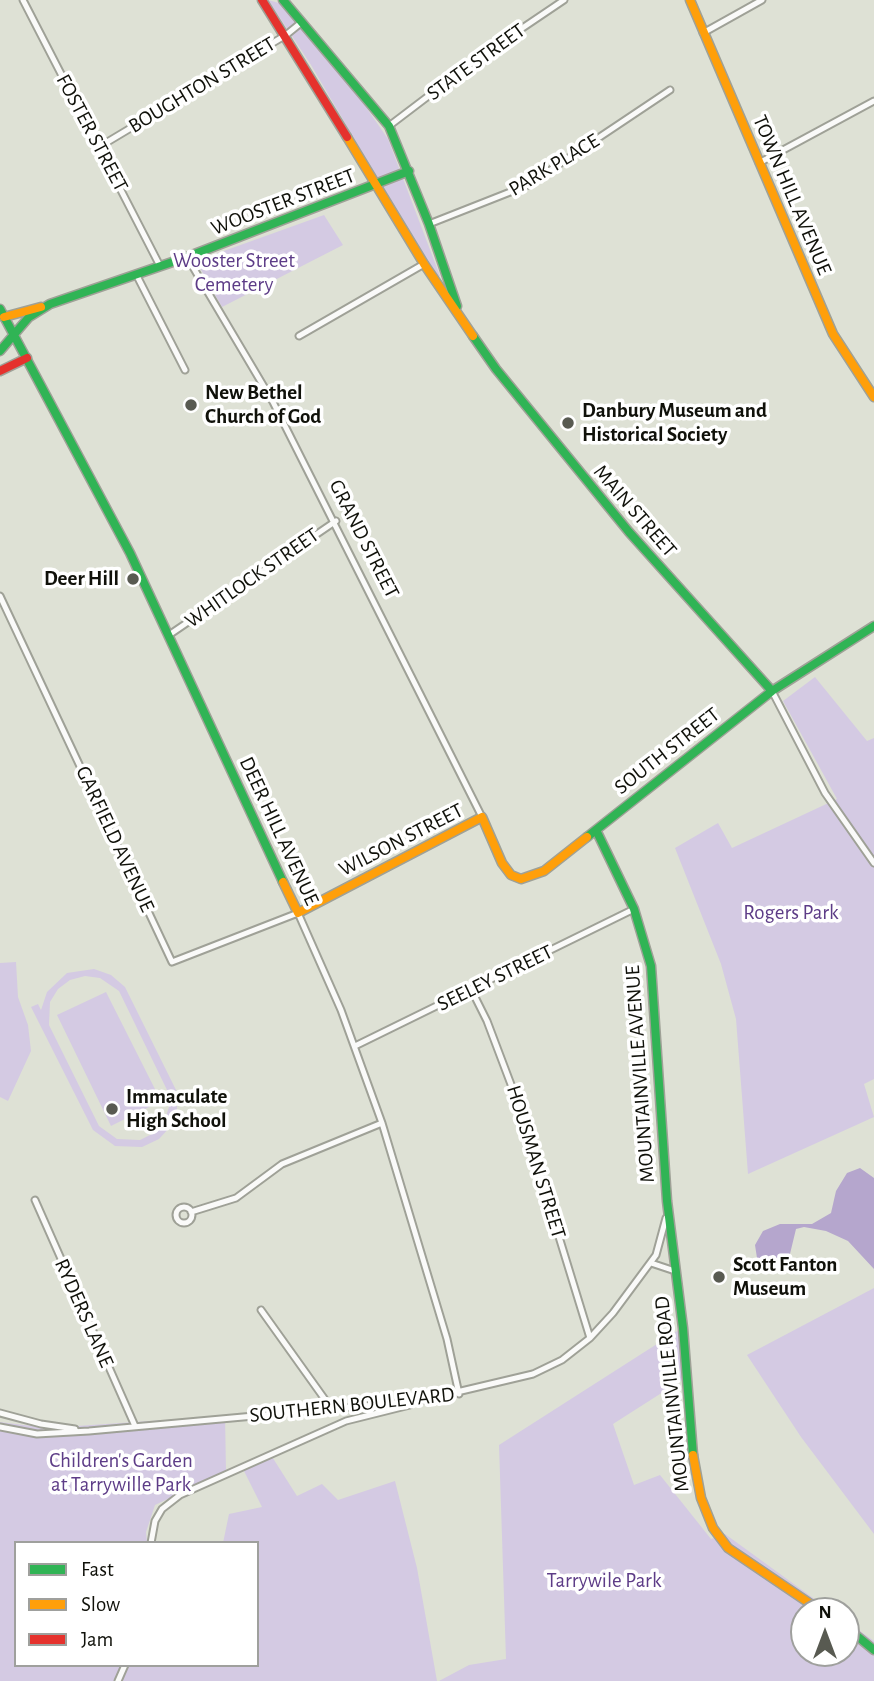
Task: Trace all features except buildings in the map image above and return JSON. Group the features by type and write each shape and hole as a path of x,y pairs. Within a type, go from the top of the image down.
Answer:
{"street":[{"path":"24,2 34,0"},
{"name":"MAIN STREET","path":"262,0 286,35 424,264 496,369 558,449 710,626 772,691"},
{"name":"STATE STREET","path":"389,126 481,56 564,0"},
{"name":"TOWN HILL AVENUE","path":"690,0 833,334 874,397"},
{"path":"703,33 762,0"},
{"name":"MAIN STREET","path":"285,1 371,101 389,126 429,223 458,312"},
{"name":"FOSTER STREET","path":"24,2 160,266"},
{"name":"BOUGHTON STREET","path":"99,147 286,35 302,22"},
{"name":"PARK PLACE","path":"429,223 528,185 670,90"},
{"path":"759,163 874,101"},
{"name":"WOOSTER STREET","path":"2,313 50,304 187,257 409,171"},
{"name":"GRAND STREET","path":"187,257 273,402 336,521 494,845"},
{"path":"299,336 424,264"},
{"path":"136,274 185,370"},
{"name":"WOOSTER STREET","path":"0,351 29,317 50,304"},
{"name":"DEER HILL AVENUE","path":"2,313 101,494 169,635 298,913 355,1046 382,1123 447,1339 459,1394"},
{"path":"0,371 27,358"},
{"name":"WHITLOCK STREET","path":"169,635 336,521"},
{"name":"GARFIELD AVENUE","path":"0,596 172,962 298,913"},
{"name":"SOUTH STREET","path":"494,845 511,875 521,879 544,871 772,691 874,626"},
{"path":"772,691 825,793 874,863"},
{"name":"WILSON STREET","path":"298,913 482,817"},
{"name":"MOUNTAINVILLE AVENUE","path":"596,830 634,909 646,945 654,988 667,1201"},
{"name":"SEELEY STREET","path":"355,1046 634,909"},
{"name":"HOUSMAN STREET","path":"471,989 487,1021 518,1103 590,1338"},
{"path":"191,1212 236,1198 282,1164 382,1123"},
{"name":"RYDERS LANE","path":"35,1200 135,1426"},
{"name":"SOUTHERN BOULEVARD","path":"0,1427 37,1434 89,1431 419,1401 459,1394 533,1374 556,1364 590,1338 651,1263 663,1240 667,1201"},
{"name":"MOUNTAINVILLE ROAD","path":"667,1201 683,1328 690,1440 701,1499 708,1519 728,1548 799,1597"},
{"path":"651,1263 676,1271"},
{"path":"261,1310 331,1408"},
{"path":"151,1541 155,1521 162,1509 180,1494 346,1421 419,1401"},
{"name":"SOUTHERN BOULEVARD","path":"0,1413 41,1424 89,1431"},
{"path":"860,1638 874,1650"}],"green space":[{"path":"268,0 279,3 357,94 388,139 440,276 436,278 311,65"},
{"name":"Wooster Street Cemetery","path":"324,215 343,245 222,307 196,261"},
{"name":"Rogers Park","path":"815,677 867,741 874,738 874,1079 864,1084 874,1117 748,1174 736,1019 721,964 675,848 718,823 732,848 837,799 783,701"},
{"path":"16,962 18,997 28,1025 31,1051 8,1101 0,1097 0,963"},
{"path":"94,969 111,975 125,987 176,1090 177,1109 171,1126 159,1139 142,1147 115,1146 93,1130 31,1007 38,1004 41,1010 47,992 67,973","holes":["85,976 100,978 119,991 168,1092 169,1107 164,1122 154,1133 140,1140 117,1139 99,1126 49,1025 50,1002 58,989 70,980"]},
{"path":"106,992 161,1101 111,1126 57,1015"},
{"path":"874,1288 874,1534 801,1437 747,1355"},
{"name":"Tarrywile Park","path":"682,1328 685,1378 613,1424 634,1485 660,1475 711,1539 725,1534 812,1597 790,1597 790,1667 860,1667 860,1631 874,1641 874,1681 439,1681 469,1665 506,1659 499,1445"},
{"name":"Children's Garden at Tarrywille Park","path":"225,1416 226,1471 155,1505 146,1532 147,1541 14,1541 14,1667 259,1667 259,1541 223,1541 229,1514 262,1507 241,1465 269,1452 297,1496 322,1484 338,1500 395,1481 417,1568 437,1681 0,1681 0,1422 47,1428"}],"shaded area":[{"path":"860,1168 874,1178 874,1269 848,1241 826,1231 804,1227 796,1229 789,1258 782,1270 769,1270 757,1258 755,1245 763,1231 780,1224 812,1224 831,1213 836,1191 847,1173"}],"traffic: fast":[{"path":"283,0 389,126 429,224 457,306"},
{"path":"0,351 29,317 50,304 187,257 409,171"},
{"path":"0,309 130,553 283,882"},
{"path":"473,336 496,369 629,532 772,691"},
{"path":"587,837 772,691 874,626"},
{"path":"596,830 634,909 651,966 667,1201 683,1328 693,1455"},
{"path":"860,1638 874,1650"}],"traffic: slow":[{"path":"690,0 833,334 874,397"},
{"path":"347,137 424,264 473,336"},
{"path":"4,317 41,307"},
{"path":"283,882 298,913 482,817 502,863 511,875 521,879 544,871 587,837"},
{"path":"693,1455 701,1498 713,1528 728,1548 800,1597"}],"traffic: jam":[{"path":"262,0 347,137"},
{"path":"0,371 27,358"}],"place":[{"name":"New Bethel Church of God","path":"191,405"},
{"name":"Danbury Museum and Historical Society","path":"568,423"},
{"name":"Deer Hill","path":"133,579"},
{"name":"Immaculate High School","path":"112,1109"},
{"name":"Scott Fanton Museum","path":"719,1277"}]}
